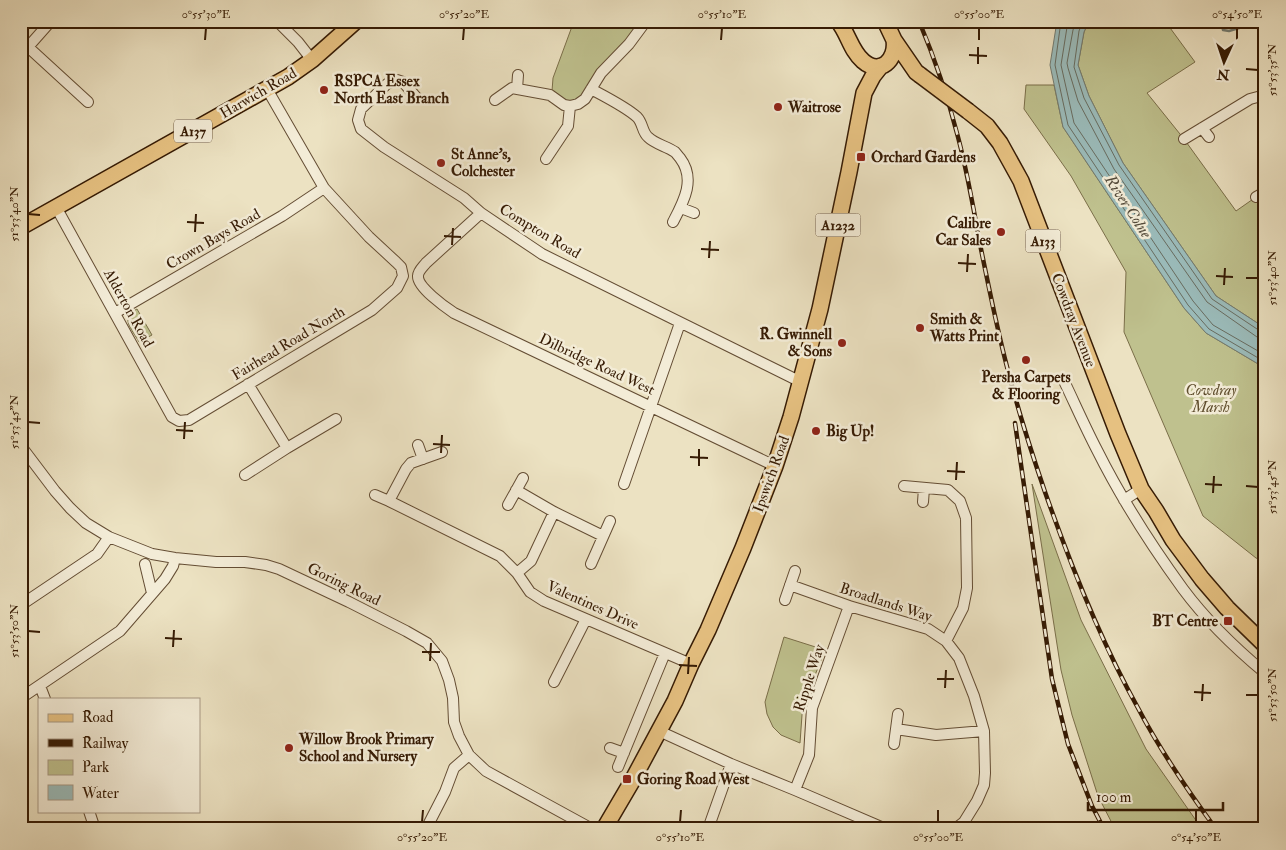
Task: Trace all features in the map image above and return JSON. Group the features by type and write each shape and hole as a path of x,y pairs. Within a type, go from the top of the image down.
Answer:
{"main road":[{"name":"Harwich Road","path":"21,227 300,69 356,21"},
{"name":"A133","path":"885,21 894,40"},
{"name":"Ipswich Road","path":"842,24 858,56 864,92"},
{"name":"Ipswich Road","path":"604,829 675,701 743,548 774,466 791,417 820,309 864,92 873,76 890,60 894,53 894,40"},
{"name":"Cowdray Avenue","path":"894,40 918,73 987,126 1000,143 1021,181 1141,489 1173,540 1202,579 1227,608 1265,644"},
{"name":"A133","path":"858,56 868,65 875,67 883,65"},
{"name":"Cowdray Avenue","path":"883,65 892,65 918,73"}],"street":[{"path":"51,21 25,50 79,86 88,102"},
{"path":"278,21 312,60"},
{"path":"496,100 512,88 550,95 564,105 578,104 585,99 601,74 629,44 646,21"},
{"path":"517,89 518,74"},
{"name":"Compton Road","path":"417,98 402,82 397,80 386,84 361,109 358,120 361,129 384,147 464,198 481,213 542,254 801,382"},
{"path":"267,89 324,188"},
{"path":"591,89 637,117 642,124 645,135 652,141 675,152 684,163 687,170 688,188 681,208 673,222"},
{"path":"1184,140 1250,99 1265,95"},
{"path":"546,159 568,126 570,106"},
{"path":"1202,128 1209,137"},
{"name":"Fairhead Road North","path":"178,421 189,420 372,310 395,291 403,276 400,267 369,237 324,188"},
{"name":"Crown Bays Road","path":"115,313 282,216 324,188"},
{"name":"Alderton Road","path":"56,208 172,418 178,421"},
{"path":"681,208 694,212"},
{"name":"Dilbridge Road West","path":"481,213 426,263 420,271 419,282 446,308 774,466"},
{"path":"624,484 679,326"},
{"name":"Cowdray Avenue","path":"1064,381 1097,451 1124,500 1156,550 1184,590 1210,621 1265,673"},
{"path":"248,384 287,448"},
{"path":"245,475 336,419"},
{"path":"418,445 423,459"},
{"name":"Goring Road","path":"21,446 70,508 86,522 109,537 152,554 216,562 244,562 279,569 427,643 442,661 453,698 454,722 470,756 486,772 592,829"},
{"path":"389,501 406,469 412,463 442,452"},
{"path":"508,505 522,478"},
{"path":"904,486 948,490 960,501 966,518 967,588 963,608 946,641"},
{"path":"923,502 924,488"},
{"path":"1124,500 1141,489"},
{"path":"516,490 554,512 603,536"},
{"name":"Valentines Drive","path":"375,495 500,556 517,573 530,592 544,602 690,664"},
{"path":"517,573 531,561 554,512"},
{"path":"591,564 610,521"},
{"path":"21,605 97,554 109,537"},
{"path":"21,698 120,631 165,579 173,566 175,558"},
{"path":"145,564 152,593"},
{"path":"785,600 795,571"},
{"name":"Broadlands Way","path":"790,585 849,606 928,629 946,641 959,658 974,696 984,731 985,773 984,785 968,825 955,829"},
{"name":"Ripple Way","path":"795,790 809,755 812,708 849,606"},
{"path":"554,682 586,619"},
{"path":"618,767 665,653"},
{"path":"40,686 45,698"},
{"path":"894,744 898,714"},
{"path":"896,729 936,735 984,731"},
{"path":"659,731 880,828"},
{"path":"610,748 624,753"},
{"path":"426,829 445,792 454,768 470,756"},
{"path":"708,829 731,764"},
{"path":"89,812 95,829"}],"green space":[{"path":"574,21 640,21 578,100 565,102 552,91 553,78"},
{"path":"1089,21 1165,21 1195,62 1147,93 1184,139 1236,211 1256,197 1263,212 1265,328 1216,296 1123,163 1089,96 1078,65 1084,32"},
{"name":"Cowdray Marsh","path":"1026,85 1054,85 1063,127 1184,308 1206,333 1265,368 1265,562 1256,558 1203,516 1124,332 1126,272 1071,176 1024,109"},
{"path":"137,309 152,335 139,342 128,320 132,312"},
{"path":"1032,484 1081,620 1146,749 1202,829 1115,829 1098,796 1072,715 1061,670"},
{"path":"784,637 825,650 804,703 800,743 781,735 773,727 767,714 765,702"}],"water":[{"name":"River Colne","path":"1057,21 1089,21 1084,32 1078,65 1089,96 1123,163 1216,296 1265,328 1265,368 1206,333 1184,308 1063,127 1050,65"}],"waterway":[{"path":"1221,21 1223,30 1229,31 1262,21"}],"railway":[{"path":"919,21 936,64 954,122 1009,376 1055,520 1087,602 1124,682 1165,755 1216,829"},
{"path":"1015,423 1052,679 1068,744 1092,806 1104,829"}],"place":[{"name":"RSPCA Essex North East Branch","path":"324,90"},
{"name":"Waitrose","path":"778,107"},
{"name":"Orchard Gardens","path":"861,157"},
{"name":"St Anne's, Colchester","path":"441,163"},
{"name":"Calibre Car Sales","path":"1001,232"},
{"name":"Smith & Watts Print","path":"920,328"},
{"name":"R. Gwinnell & Sons","path":"842,343"},
{"name":"Persha Carpets & Flooring","path":"1026,360"},
{"name":"Big Up!","path":"816,431"},
{"name":"BT Centre","path":"1228,621"},
{"name":"Willow Brook Primary School and Nursery","path":"289,748"},
{"name":"Goring Road West","path":"627,779"}]}
